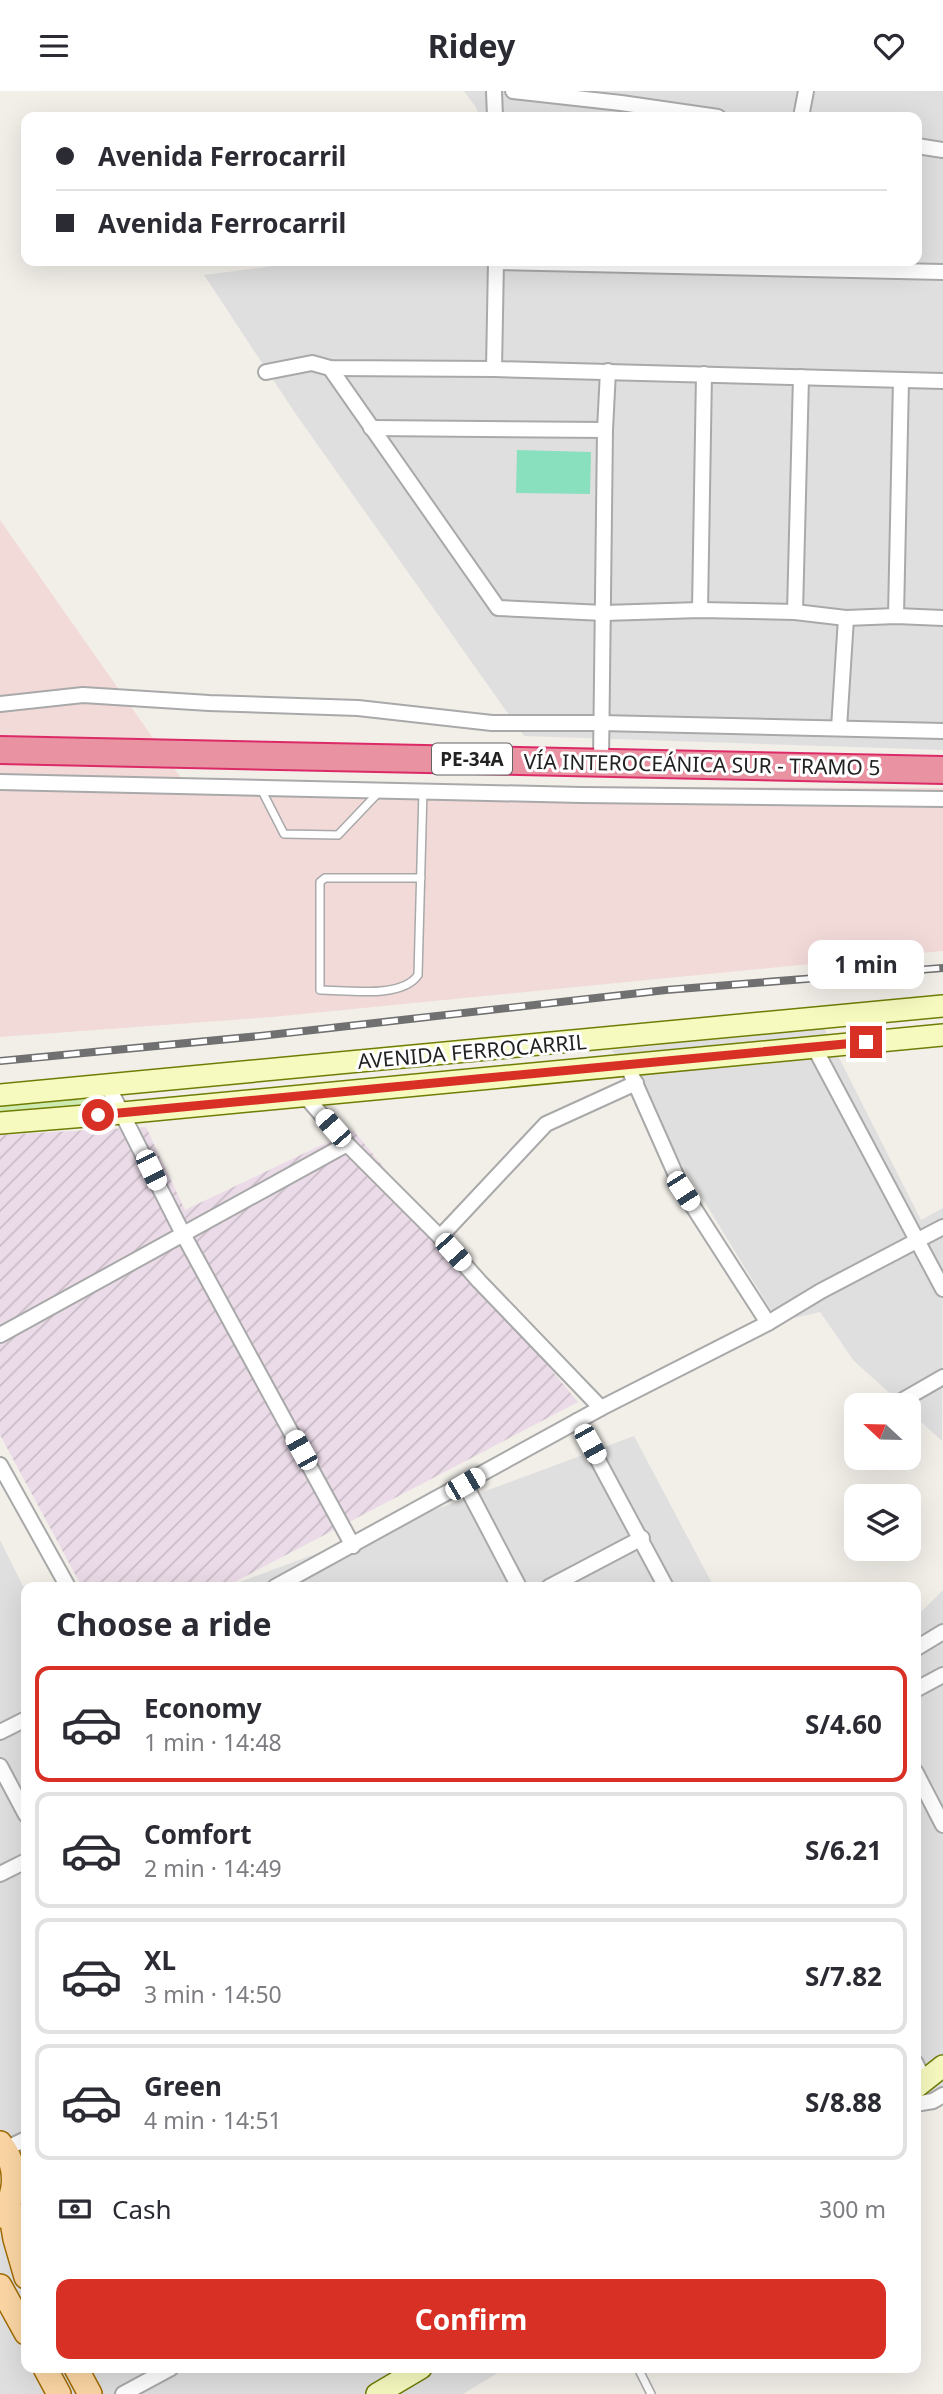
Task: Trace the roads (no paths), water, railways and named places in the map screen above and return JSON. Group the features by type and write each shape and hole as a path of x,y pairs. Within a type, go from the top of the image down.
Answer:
{"highway":[{"name":"VÍA INTEROCEÁNICA SUR - TRAMO 5","path":"0,750 943,770"}],"main road":[{"name":"AVENIDA FERROCARRIL","path":"0,1094 943,1006"},
{"name":"AVENIDA FERROCARRIL","path":"0,1123 305,1096 632,1075 814,1047 943,1035"},
{"path":"921,2076 943,2066"},
{"path":"2,2146 10,2159 14,2182 4,2210 21,2260"},
{"path":"0,2286 21,2324"},
{"path":"48,2373 59,2394"},
{"path":"79,2373 90,2394"},
{"path":"377,2394 413,2373"}],"street":[{"path":"494,91 495,112"},
{"path":"513,91 621,110 649,112"},
{"path":"802,112 806,91"},
{"path":"922,147 943,150"},
{"path":"494,369 496,266"},
{"path":"726,266 943,272"},
{"path":"267,372 312,363 330,368 608,371 943,381"},
{"path":"330,368 498,608 604,613 700,610 794,612 846,618 943,618"},
{"path":"601,761 608,371"},
{"path":"700,610 704,374"},
{"path":"794,612 801,377"},
{"path":"896,616 901,380"},
{"path":"370,428 605,430"},
{"path":"839,728 846,618"},
{"path":"0,704 83,695 358,708 492,723 943,731"},
{"path":"0,782 582,795 943,799"},
{"path":"814,1047 943,1289"},
{"path":"440,1237 546,1124 632,1075 683,1191 768,1323"},
{"path":"108,1086 183,1234 353,1546"},
{"path":"305,1096 347,1144 440,1237 601,1408"},
{"path":"0,1335 347,1144"},
{"path":"285,1582 601,1408 768,1323 821,1291 943,1227"},
{"path":"915,1393 943,1377"},
{"path":"577,1421 664,1582"},
{"path":"0,1465 65,1582"},
{"path":"465,1484 516,1582"},
{"path":"558,1582 642,1538"},
{"path":"921,1645 943,1632"},
{"path":"921,1687 943,1675"},
{"path":"0,1733 21,1722"},
{"path":"0,1766 21,1806"},
{"path":"921,1783 943,1825"},
{"path":"0,1874 21,1864"},
{"path":"921,2103 933,2101 943,2095"},
{"path":"2,2146 21,2140"},
{"path":"123,2394 162,2373"}],"lane":[{"path":"261,788 284,834 338,835 382,789"},
{"path":"421,878 325,877 320,882 320,990 398,990 413,983 418,975 421,878 423,790"},
{"path":"641,2373 652,2394"}],"railway":[{"path":"0,1061 260,1036 666,990 943,968"}]}
